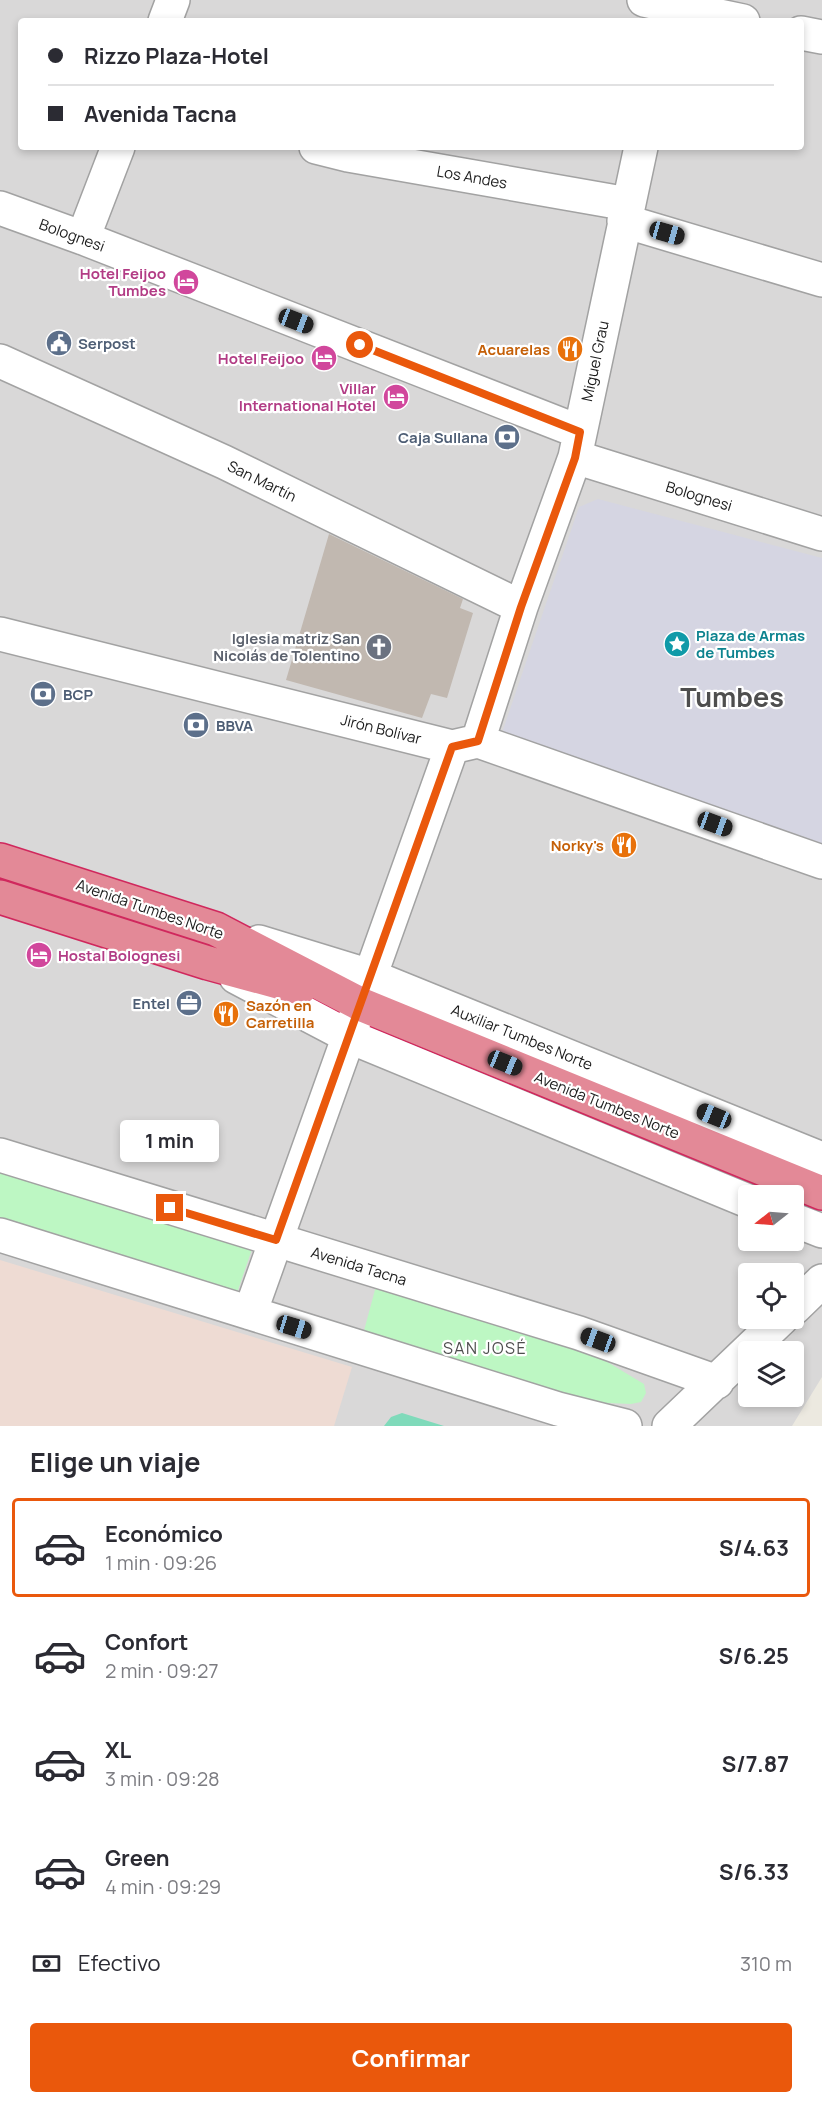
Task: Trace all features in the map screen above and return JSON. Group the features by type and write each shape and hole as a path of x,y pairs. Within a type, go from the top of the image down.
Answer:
{"highway":[{"name":"Avenida Tumbes Norte","path":"0,860 216,929 365,990 441,1038 822,1193"},
{"name":"Avenida Tumbes Norte","path":"0,897 208,963 365,990"}],"street":[{"path":"166,18 173,0"},
{"path":"644,0 678,10 725,18"},
{"path":"804,34 822,37"},
{"path":"83,238 117,150"},
{"name":"Los Andes","path":"328,150 626,212 822,280"},
{"name":"Miguel Grau","path":"250,1313 365,990 521,607 578,445 640,150"},
{"name":"Bolognesi","path":"0,208 83,238 578,445 822,534"},
{"name":"San Martín","path":"0,361 224,462 521,607"},
{"name":"Jirón Bolívar","path":"0,634 465,744 822,862"},
{"path":"208,963 348,1036 738,1197"},
{"name":"Auxiliar Tumbes Norte","path":"365,990 822,1159"},
{"name":"Avenida Tacna","path":"0,1155 579,1333 717,1382"},
{"path":"804,1224 822,1232"},
{"path":"0,1235 558,1409 625,1426"},
{"path":"804,1298 822,1281"},
{"path":"669,1426 771,1329"}],"shaded area":[{"path":"0,0 822,0 822,1377 804,1406 804,1341 738,1341 738,1407 804,1407 792,1426 0,1426"},
{"name":"Plaza de Armas de Tumbes","path":"598,499 822,558 822,853 507,743 503,730 579,507"},
{"path":"0,1260 352,1367 334,1426 0,1426"}],"green space":[{"path":"0,1166 252,1249 237,1293 0,1222"},
{"path":"376,1286 584,1348 644,1384 646,1393 641,1402 631,1404 563,1401 362,1338"},
{"path":"402,1413 444,1426 384,1426 391,1417"}],"building":[{"name":"Iglesia matriz San Nicolás de Tolentino","path":"329,534 463,599 460,608 473,613 447,698 431,694 422,718 286,680"}],"place":[{"name":"Hotel Feijoo Tumbes","path":"186,282"},
{"name":"Serpost","path":"59,343"},
{"name":"Acuarelas","path":"570,349"},
{"name":"Hotel Feijoo","path":"324,358"},
{"name":"Villar International Hotel","path":"396,397"},
{"name":"Caja Sullana","path":"507,437"},
{"name":"Plaza de Armas de Tumbes","path":"677,644"},
{"name":"Iglesia matriz San Nicolás de Tolentino","path":"379,647"},
{"name":"BCP","path":"43,694"},
{"name":"BBVA","path":"196,725"},
{"name":"Norky's","path":"624,845"},
{"name":"Hostal Bolognesi","path":"39,955"},
{"name":"Entel","path":"189,1003"},
{"name":"Sazón en Carretilla","path":"226,1014"}],"district":[{"name":"Tumbes","path":"732,696"},
{"name":"SAN JOSÉ","path":"485,1348"}],"route":[{"path":"170,1208 276,1240 452,747 478,741 521,607 575,458 580,432 360,345"}]}
